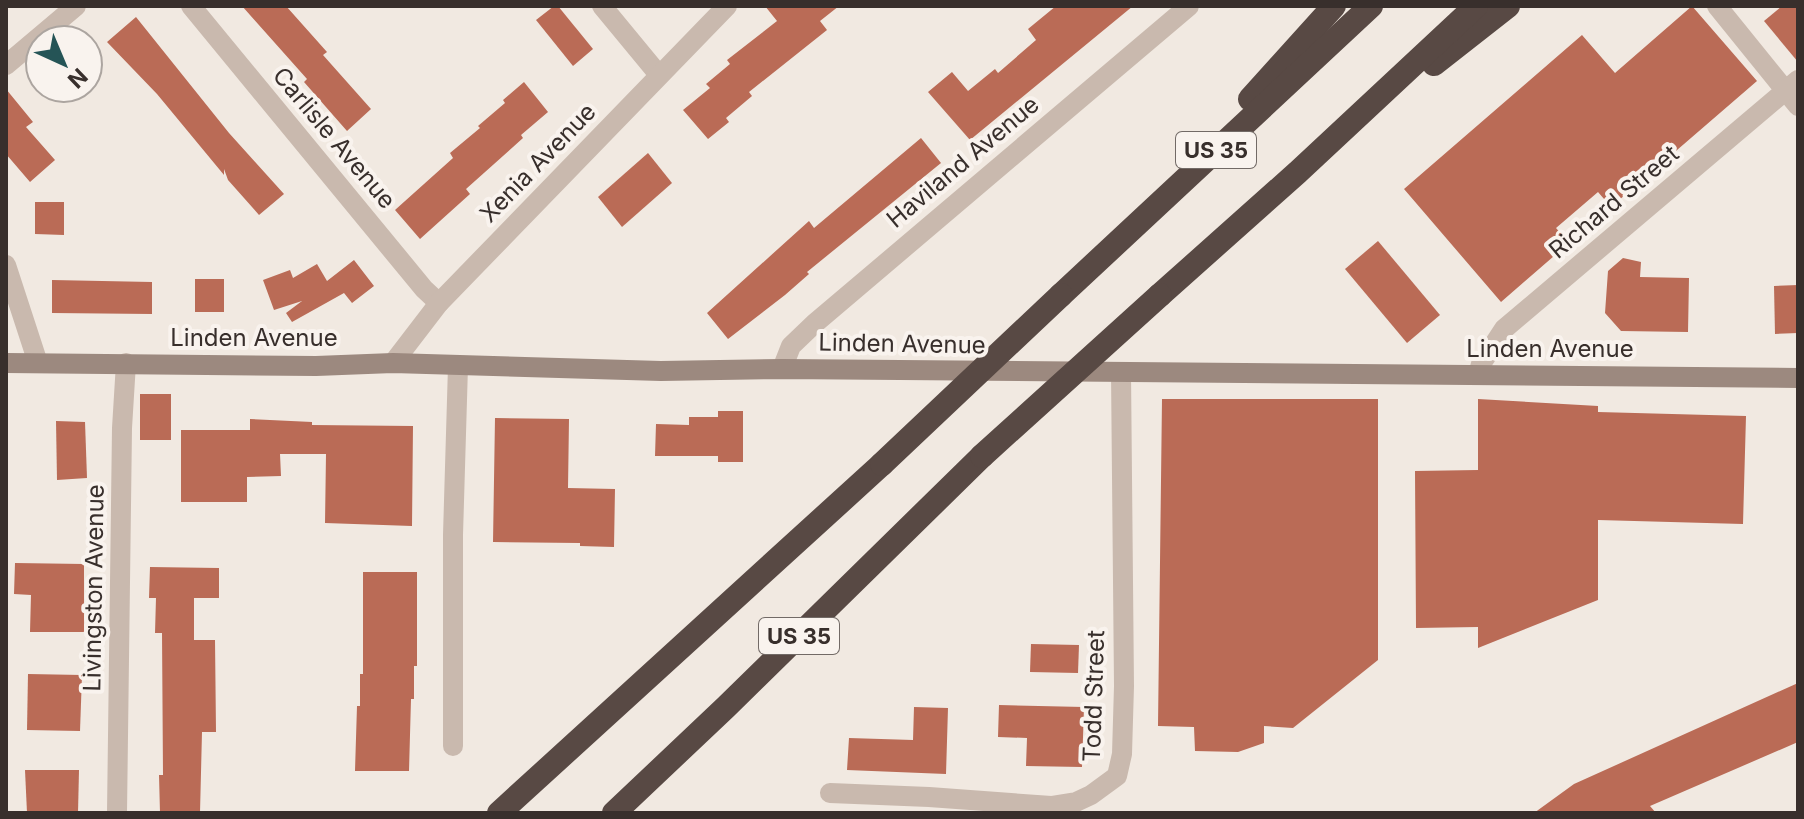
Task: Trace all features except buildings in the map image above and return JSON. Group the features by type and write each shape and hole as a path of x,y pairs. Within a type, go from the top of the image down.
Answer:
{"highway":[{"path":"1145,217 1334,6"},
{"name":"US 35","path":"499,813 882,464 1371,6"},
{"name":"US 35","path":"614,813 982,456 1298,172 1476,6"},
{"path":"1298,172 1508,6"}],"main road":[{"name":"Linden Avenue","path":"6,363 316,366 393,363 661,371 782,369 1798,378"}],"street":[{"path":"6,65 76,6"},
{"name":"Carlisle Avenue","path":"191,6 424,289 439,303"},
{"path":"602,6 659,75"},
{"name":"Xenia Avenue","path":"393,363 439,303 727,6"},
{"name":"Haviland Avenue","path":"782,369 791,346 814,324 1189,6"},
{"path":"1717,6 1794,92"},
{"name":"Richard Street","path":"1478,375 1490,348 1504,329 1794,92"},
{"path":"6,265 38,363"},
{"name":"Livingston Avenue","path":"117,813 122,428 126,363"},
{"path":"453,746 453,520 458,366"},
{"name":"Todd Street","path":"830,793 1051,806 1076,802 1117,776 1122,754 1124,686 1121,372"}]}
